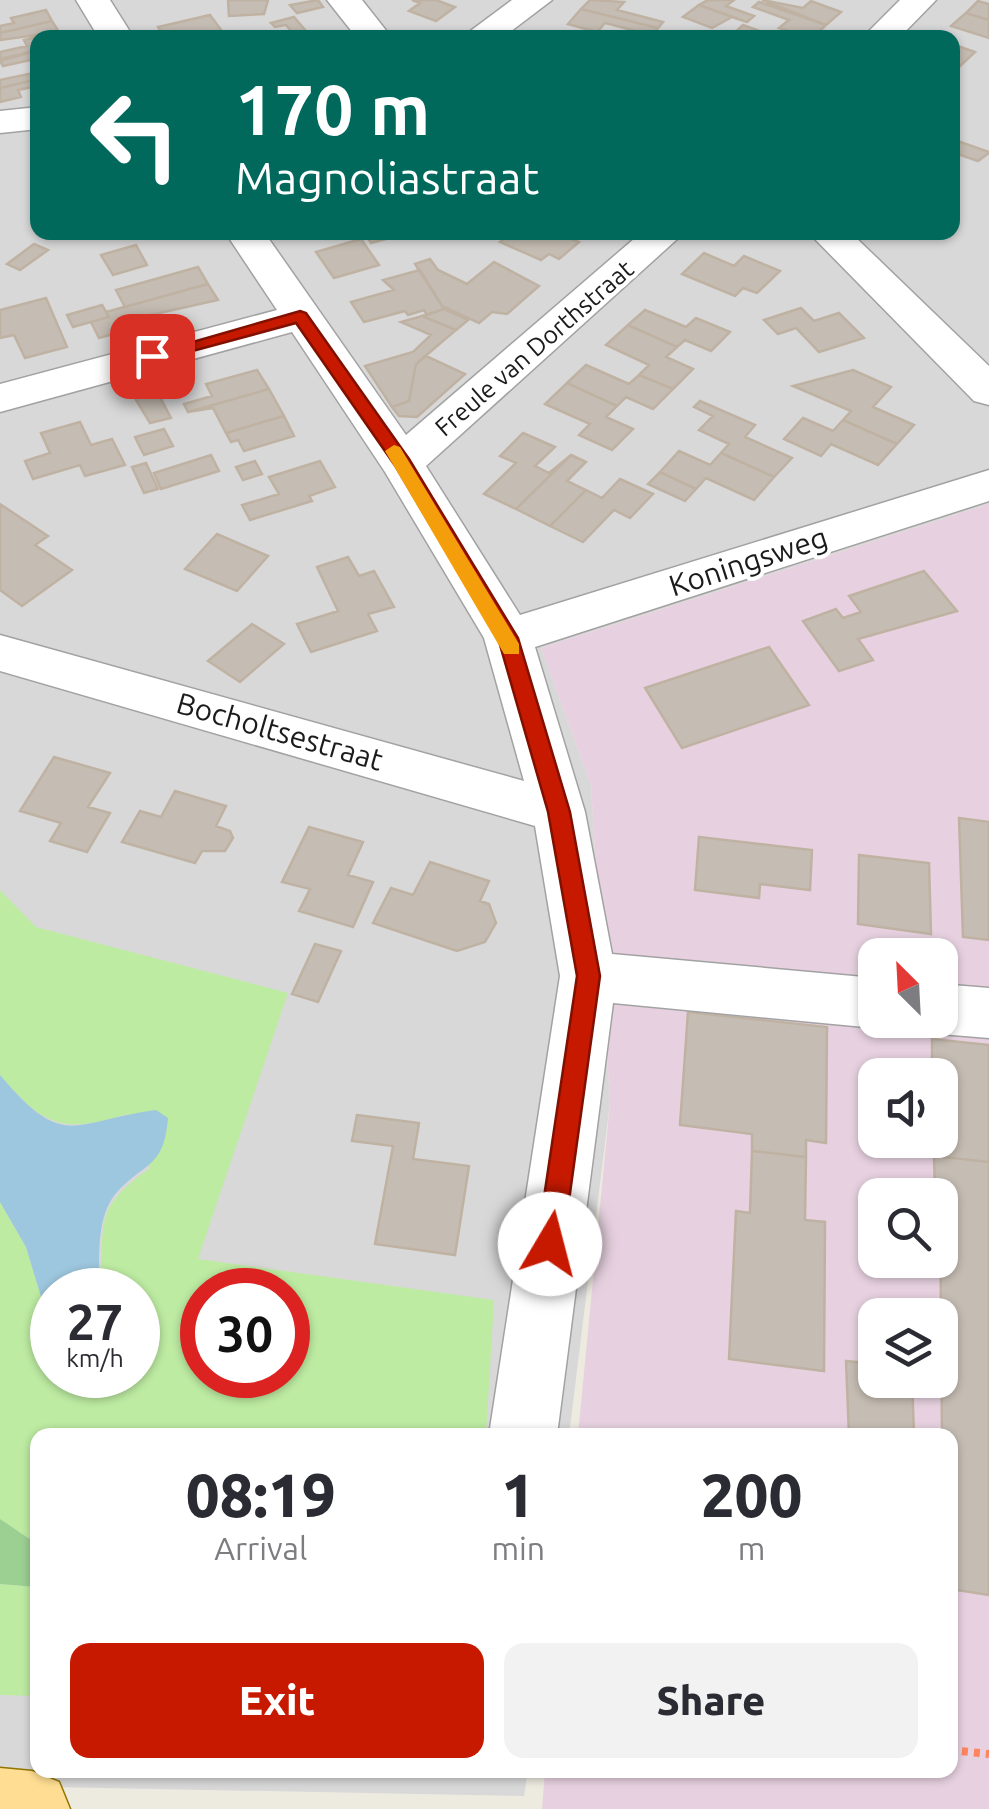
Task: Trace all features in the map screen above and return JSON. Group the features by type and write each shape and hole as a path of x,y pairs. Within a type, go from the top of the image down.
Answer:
{"main road":[{"path":"0,1806 32,1809"}],"street":[{"path":"93,0 112,30"},
{"path":"344,0 368,30"},
{"path":"490,30 535,0"},
{"path":"888,30 920,0"},
{"path":"0,122 30,119"},
{"path":"249,240 402,464 508,638 559,812 588,976 524,1428"},
{"name":"Freule van Dorthstraat","path":"402,464 657,240"},
{"path":"836,240 989,392"},
{"path":"0,398 300,317"},
{"name":"Koningsweg","path":"508,638 989,485"},
{"name":"Bocholtsestraat","path":"0,653 559,812"},
{"path":"588,976 858,1001"},
{"path":"958,1010 989,1013"}],"path":[{"path":"958,1751 989,1754"}],"shaded area":[{"path":"0,0 989,0 989,504 541,648 591,785 610,1103 570,1428 30,1428 30,1778 527,1778 524,1796 0,1786"},
{"path":"989,504 989,1809 542,1809 544,1778 958,1778 958,1428 579,1428 610,1103 591,785 541,648"}],"green space":[{"path":"0,890 36,927 288,993 198,1259 263,1268 180,1268 180,1398 310,1398 310,1275 494,1300 486,1428 30,1428 30,1539 0,1519 0,1202 26,1247 32,1268 30,1398 160,1398 160,1268 101,1268 104,1221 109,1209 130,1183 150,1168 128,1114 71,1124 56,1122 29,1106 0,1075"},
{"path":"0,1519 30,1539 30,1586 0,1584"},
{"path":"0,1584 30,1586 30,1696 0,1695"}],"water":[{"path":"0,1075 22,1099 56,1123 87,1124 156,1110 168,1118 158,1155 118,1191 105,1212 99,1268 32,1268 26,1247 0,1202"}],"building":[{"path":"228,0 268,0 264,14 229,16"},
{"path":"318,0 323,7 297,13 290,5"},
{"path":"412,0 436,0 455,7 436,21 409,11 420,3"},
{"path":"590,0 624,2 617,10 663,22 658,28 581,9"},
{"path":"708,0 734,0 726,6 754,16 747,22 699,5"},
{"path":"762,0 803,8 811,1 841,12 826,25"},
{"path":"978,1 989,4 989,20 966,13"},
{"path":"759,2 826,25 821,30 786,30 779,28 789,20 753,7"},
{"path":"699,5 747,22 732,17 712,28 683,17"},
{"path":"581,9 658,28 632,30 605,23 599,30 590,30 568,24"},
{"path":"46,10 52,21 0,33 0,26 14,23 11,18"},
{"path":"966,13 989,20 989,38 951,26"},
{"path":"210,15 221,30 160,30 158,27"},
{"path":"294,17 305,30 290,30 286,25 275,27 271,23"},
{"path":"52,21 58,30 30,30 30,36 0,40 0,33"},
{"path":"30,39 30,52 0,59 0,52 27,46 24,40"},
{"path":"960,47 975,52 960,66"},
{"path":"30,52 30,60 3,66 0,61"},
{"path":"30,74 30,81 0,88 0,80"},
{"path":"30,81 30,88 18,90 21,97 0,102 0,88"},
{"path":"960,142 989,152 978,161 960,155"},
{"path":"362,240 379,265 334,278 316,252"},
{"path":"500,242 579,242 559,259 549,254 541,260"},
{"path":"34,244 48,250 20,270 7,264"},
{"path":"136,245 147,265 113,275 101,255"},
{"path":"704,253 734,266 744,256 780,271 757,293 743,288 735,296 682,274"},
{"path":"430,259 438,270 467,284 494,262 539,286 507,314 492,312 479,323 442,306 415,264"},
{"path":"198,267 208,284 125,307 116,290"},
{"path":"420,270 444,309 427,315 424,310 408,315 405,311 364,322 351,302 394,290 383,280"},
{"path":"208,284 218,300 146,316 149,324 99,338 91,322 109,317 106,312"},
{"path":"46,298 67,347 25,358 14,335 0,338 0,310"},
{"path":"102,305 109,317 73,327 67,315"},
{"path":"801,308 814,321 839,313 864,338 819,352 796,328 778,334 764,320"},
{"path":"444,309 468,320 456,330 422,316"},
{"path":"645,310 686,327 696,318 730,332 711,351 685,340 677,347 628,325"},
{"path":"422,316 456,330 416,364 409,401 392,407 365,366 413,352 431,335 401,322"},
{"path":"628,325 677,347 666,357 693,369 673,389 639,375 649,365 606,345"},
{"path":"426,356 465,374 417,417 399,416 392,407 409,401 416,364"},
{"path":"586,365 629,384 639,375 673,389 653,409 626,397 617,406 567,383"},
{"path":"257,370 269,389 188,412 184,404 212,396 206,384"},
{"path":"853,370 891,387 873,407 914,425 897,444 843,420 851,411 793,386"},
{"path":"150,378 171,418 150,423 127,385"},
{"path":"567,383 617,406 606,417 633,429 612,450 579,435 590,424 545,404"},
{"path":"269,389 284,416 226,433 213,408 188,412"},
{"path":"700,401 755,425 745,437 792,458 774,477 721,453 729,444 699,430 713,416 694,407"},
{"path":"284,416 294,436 244,451 238,440 231,442 226,433"},
{"path":"803,418 833,431 843,420 897,444 878,465 831,444 821,456 784,439"},
{"path":"80,422 91,445 112,439 125,465 85,476 80,465 33,479 25,461 50,453 41,433"},
{"path":"164,429 173,446 144,455 135,437"},
{"path":"523,433 555,447 535,466 549,473 571,455 516,509 484,494 516,463 500,456"},
{"path":"679,451 710,465 721,453 774,477 754,500 706,478 696,489 660,472"},
{"path":"211,455 219,471 161,489 154,473"},
{"path":"571,455 586,462 567,481 586,490 550,526 516,509"},
{"path":"255,461 262,474 243,480 236,467"},
{"path":"320,461 335,487 309,496 312,501 250,520 242,505 279,494 269,477"},
{"path":"146,463 158,489 144,493 132,467"},
{"path":"660,472 696,489 685,501 648,484"},
{"path":"620,479 653,494 630,518 614,510 583,542 550,526 586,490 602,498"},
{"path":"0,504 48,536 35,545 72,570 22,606 0,590"},
{"path":"217,534 268,556 237,591 185,569"},
{"path":"348,557 359,576 374,571 394,607 368,614 377,631 311,652 297,624 338,611 317,567"},
{"path":"924,571 957,611 858,639 873,660 839,671 803,621 836,609 843,618 861,612 849,596"},
{"path":"252,624 284,644 240,682 208,661"},
{"path":"769,647 809,705 682,748 645,688"},
{"path":"54,757 110,773 88,807 110,813 87,852 50,841 61,823 20,811"},
{"path":"175,791 226,806 216,826 230,831 233,838 225,851 202,851 195,863 122,842 140,811 161,817"},
{"path":"959,818 989,822 989,940 963,937"},
{"path":"309,827 363,842 348,875 373,882 353,927 299,911 310,889 282,882"},
{"path":"699,837 812,850 810,890 760,884 759,898 695,890"},
{"path":"859,855 929,863 931,934 858,924"},
{"path":"430,862 489,881 480,901 489,904 496,923 485,942 457,951 373,923 391,888 413,895"},
{"path":"315,944 341,951 318,1002 292,994"},
{"path":"688,1012 827,1027 826,1143 806,1140 806,1157 752,1151 752,1134 680,1125"},
{"path":"932,1039 989,1045 989,1162 952,1158 958,1158 958,1058 932,1058"},
{"path":"357,1115 419,1123 413,1159 469,1166 455,1255 375,1244 393,1146 352,1141"},
{"path":"752,1151 806,1157 805,1220 825,1222 824,1371 729,1359 736,1211 750,1213"},
{"path":"934,1158 989,1162 989,1595 958,1590 958,1428 942,1428 942,1398 958,1398 958,1298 941,1298 941,1278 958,1278 958,1178 935,1178"},
{"path":"846,1361 858,1362 858,1398 913,1398 914,1428 849,1428"}],"slow traffic":[{"path":"394,451 508,638 511,649"}],"route":[{"path":"152,356 300,317 402,464 508,638 559,812 588,976 550,1244"}]}
